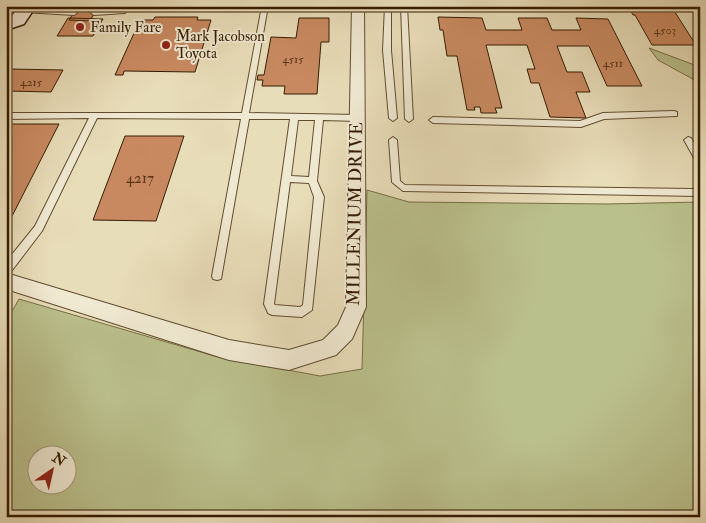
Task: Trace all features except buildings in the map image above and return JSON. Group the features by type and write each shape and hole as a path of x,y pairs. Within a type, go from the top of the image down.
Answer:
{"street":[{"name":"MILLENIUM DRIVE","path":"6,281 229,350 289,360 330,348 345,332 356,307 358,6"},
{"path":"6,14 21,8"},
{"path":"6,25 18,20 21,8"}],"lane":[{"path":"94,13 123,12 126,6"},
{"path":"217,276 265,6"},
{"path":"388,6 387,50 393,118"},
{"path":"404,6 409,119"},
{"path":"21,8 51,8 55,13 74,13"},
{"path":"6,270 39,228 94,114"},
{"path":"6,116 94,114 358,118"},
{"path":"433,120 581,124 602,116 674,114"},
{"path":"294,117 269,304 272,310 302,312 308,306 319,197 313,180 319,117"},
{"path":"393,140 396,182 403,188 698,193 700,185"},
{"path":"688,140 700,161"},
{"path":"286,179 313,180"}],"green space":[{"path":"649,48 700,67 700,83 658,60"},
{"path":"367,190 409,202 607,204 700,202 700,517 6,517 6,322 19,299 218,357 320,376 362,369"}],"place":[{"name":"Family Fare","path":"80,27"},
{"name":"Mark Jacobson Toyota","path":"166,45"}]}
